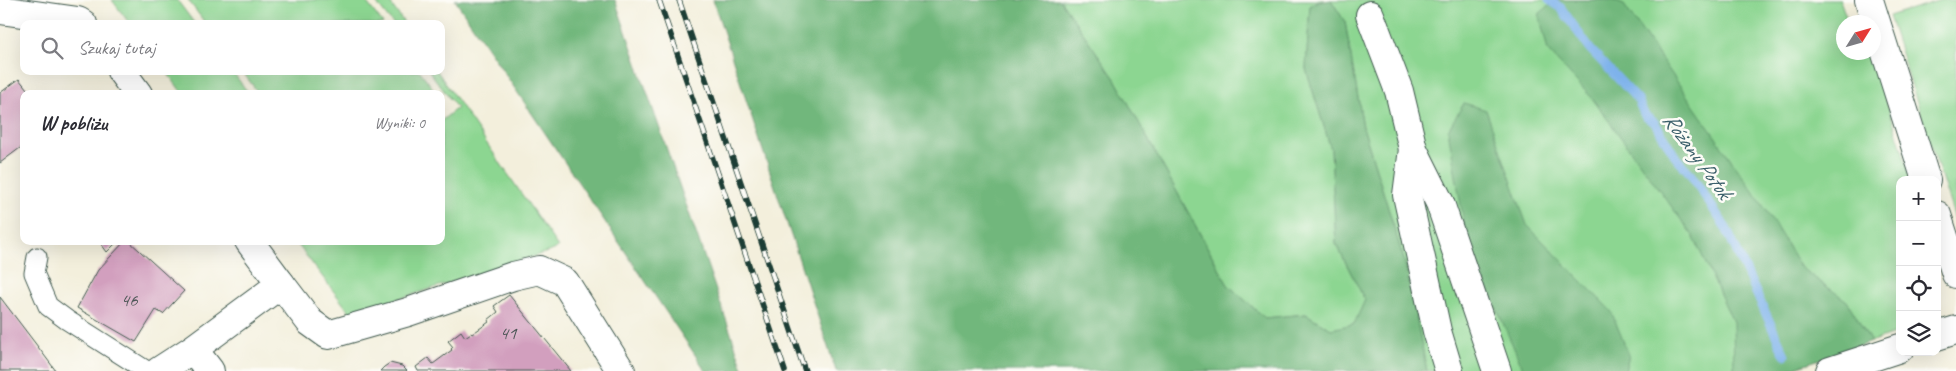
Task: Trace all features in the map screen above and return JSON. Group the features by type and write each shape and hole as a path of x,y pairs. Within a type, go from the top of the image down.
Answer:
{"street":[{"path":"1869,0 1925,176"},
{"path":"0,10 71,20"},
{"path":"1370,15 1399,91 1412,149 1440,203 1497,371"},
{"path":"125,75 135,90"},
{"path":"1412,149 1407,195 1437,331 1449,371"},
{"path":"1939,221 1956,274"},
{"path":"252,245 310,322 328,335 408,312 513,276 539,270 565,282 621,371"},
{"path":"159,371 193,349 281,284"},
{"path":"1941,335 1956,330"},
{"path":"193,349 210,371"},
{"path":"1830,371 1896,349"}],"lane":[{"path":"36,257 34,273 48,306 147,371"}],"green space":[{"path":"112,0 177,0 192,20 127,20"},
{"path":"188,0 365,0 380,20 203,20"},
{"path":"374,0 388,0 402,20 390,20"},
{"path":"455,0 615,0 744,371 706,371"},
{"path":"713,0 1060,0 1115,79 1228,285 1265,318 1306,314 1331,329 1354,324 1365,300 1336,244 1331,149 1306,69 1310,4 1331,0 1345,22 1363,127 1405,263 1427,371 836,371"},
{"path":"1060,0 1325,0 1310,4 1306,69 1331,149 1336,244 1365,300 1355,324 1331,329 1306,314 1265,318 1228,285 1115,79"},
{"path":"1331,0 1840,0 1845,15 1836,15 1836,60 1873,60 1911,176 1896,176 1896,333 1784,371 1427,371 1405,263 1363,127 1345,22"},
{"path":"1556,0 1611,0 1624,5 1766,210 1801,268 1847,301 1871,342 1784,371 1734,371 1733,322 1693,236 1592,98 1548,51 1539,14"},
{"path":"1941,0 1956,0 1956,222 1889,16"},
{"path":"169,75 235,75 246,90 180,90"},
{"path":"245,75 423,75 434,90 256,90"},
{"path":"432,75 440,75 558,247 554,250 351,314 298,245 445,245 445,118 457,108"},
{"path":"1464,103 1486,110 1527,225 1611,311 1629,355 1625,371 1524,371 1467,241 1448,130"}],"building":[{"path":"19,79 28,90 20,90 20,148 0,163 0,93"},
{"path":"102,245 114,245 107,252"},
{"path":"121,245 133,245 184,291 163,314 156,310 136,342 77,308 98,270"},
{"path":"509,295 571,371 418,371 416,367 428,358 433,364 452,350 453,347 448,341 461,331 465,337 489,322 488,320 498,312 494,306"},
{"path":"0,297 35,343 56,371 0,371"},
{"path":"390,363 402,366 407,371 380,371"}],"waterway":[{"name":"Różany Potok","path":"1549,0 1561,8 1590,49 1638,100 1645,116 1655,123 1677,159 1689,172 1726,228 1785,355"}],"railway":[{"path":"659,0 785,371"},
{"path":"679,0 805,371"}]}
